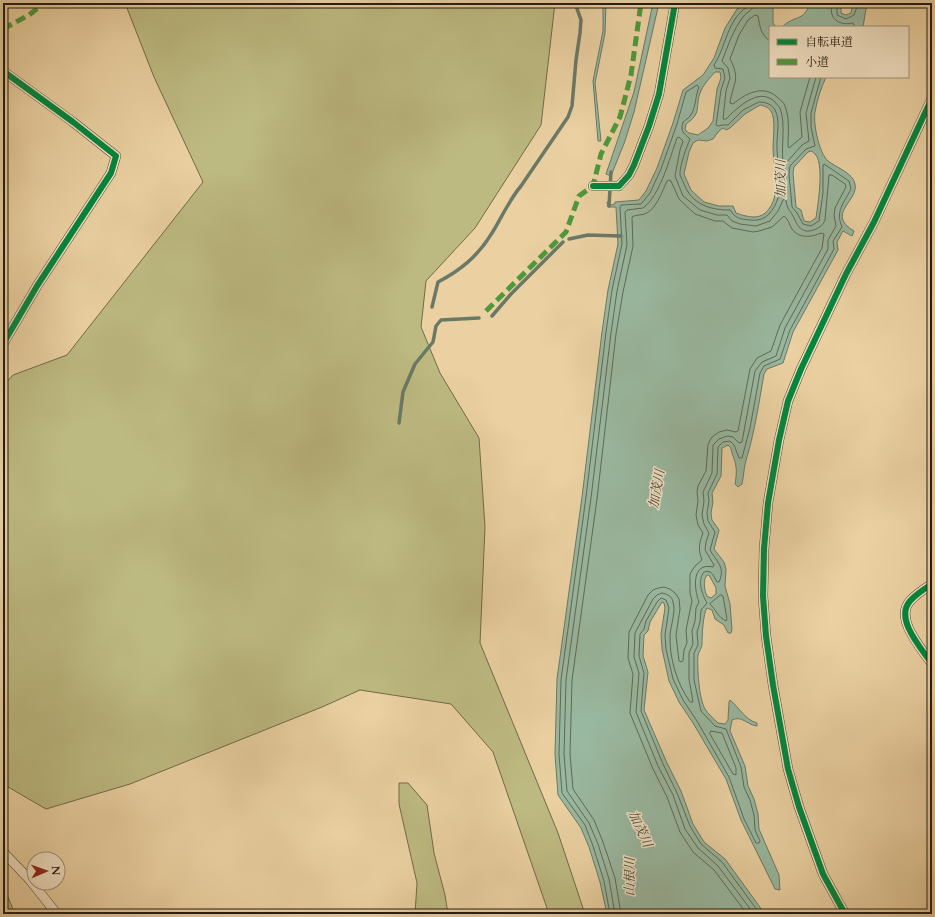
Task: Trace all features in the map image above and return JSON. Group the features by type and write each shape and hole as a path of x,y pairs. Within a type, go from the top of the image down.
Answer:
{"street":[{"path":"593,186 620,186 629,175 634,165 659,94 675,3"},
{"path":"3,71 73,122 116,156 111,173 37,286 3,344"},
{"path":"845,914 823,874 799,807 788,769 773,685 763,596 764,549 768,503 779,440 788,401 842,280 874,222 932,98"},
{"path":"932,584 922,590 909,602 906,608 905,618 909,630 932,664"},
{"path":"3,852 29,879 57,914"}],"shaded area":[{"path":"125,3 555,3 541,125 475,228 426,281 421,327 440,373 479,438 485,527 480,643 558,833 585,914 549,914 493,752 451,704 360,690 322,707 130,784 46,809 3,784 3,467 5,456 3,453 3,386 13,375 67,355 203,182 154,77"},
{"path":"399,783 408,783 427,805 434,853 445,895 448,914 415,914 417,883 399,804"},
{"path":"3,885 15,914 3,914"}],"water":[{"path":"603,3 606,3 605,33 595,83 601,141 598,141 593,81 603,31"},
{"path":"653,3 659,3 634,112 625,141 611,176 606,174 634,92"},
{"path":"750,3 773,3 773,23 775,26 769,26 769,78 826,78 819,94 815,112 817,138 822,152 828,161 848,174 854,180 855,184 855,190 845,208 842,219 846,225 854,231 852,236 843,231 837,242 838,250 793,332 783,363 767,369 764,374 755,426 745,463 742,484 738,487 735,484 736,466 731,448 728,445 722,448 721,476 712,493 712,520 719,530 714,549 724,562 726,569 725,586 730,604 732,630 731,633 728,633 724,625 715,619 712,610 707,608 704,619 702,645 698,655 700,691 705,709 718,723 725,724 728,720 730,700 745,716 757,723 757,726 742,719 732,720 730,731 745,766 748,786 754,799 758,814 759,829 779,875 780,890 775,889 741,820 726,779 679,702 669,681 662,649 661,634 665,608 664,603 662,602 650,622 648,631 644,635 643,656 648,672 644,710 681,791 693,824 704,842 725,859 765,914 607,914 600,882 589,847 581,828 558,795 555,754 557,679 582,497 602,332 608,290 618,244 616,207 608,207 607,202 609,202 610,205 615,204 615,202 639,200 646,191 657,168 683,90 703,75 714,58 725,28 737,9","holes":["715,72 720,72 721,78 717,89 713,121 708,128 698,135 689,133 685,130 686,124 694,117 697,110 700,93 704,85","760,105 766,107 773,114 773,156 776,187 774,199 769,209 760,216 754,217 736,213 733,206 719,206 704,202 691,190 684,174 689,152 693,143 698,140 707,141 713,139 723,128 726,130 730,128 745,114","811,151 816,155 820,168 820,177 816,218 810,222 804,221 801,210 796,207 793,173 794,167 808,152","707,575 709,575 716,588 716,594 711,598 707,596 705,591 704,582"]},
{"path":"810,3 841,3 841,13 846,15 851,13 853,3 867,3 863,26 783,26 786,23 802,16 808,9"}],"waterway":[{"path":"432,307 438,282 462,267 481,249 513,197 568,117 572,106 581,20 575,3"},
{"path":"609,206 611,172"},
{"path":"569,239 588,235 621,236"},
{"path":"492,316 511,294 563,242"},
{"path":"399,423 403,392 415,364 433,342 436,326 441,320 479,318"}],"marked path":[{"path":"3,29 29,15 44,3"},
{"path":"486,311 566,232 579,196 593,186 601,154 620,117 631,75 641,3"}],"cycle path":[{"path":"593,186 619,186 629,175 634,165 659,94 675,3"},
{"path":"3,71 73,122 116,156 111,173 37,286 3,344"},
{"path":"845,914 823,874 799,807 788,769 766,636 763,596 764,549 768,503 779,440 788,401 801,369 846,274 874,222 932,98"},
{"path":"932,584 917,594 910,601 906,608 905,616 911,634 932,664"}],"water label":[{"name":"加茂川","path":"781,179"},
{"name":"加茂川","path":"657,489"},
{"name":"加茂川","path":"640,829"},
{"name":"山根川","path":"630,877"}]}
